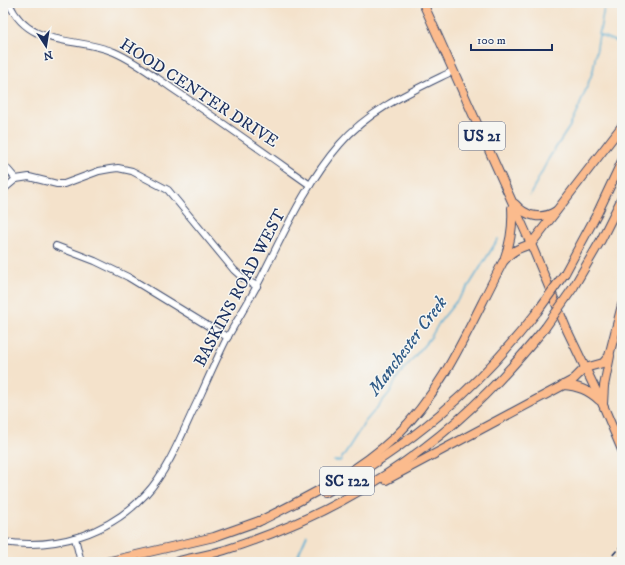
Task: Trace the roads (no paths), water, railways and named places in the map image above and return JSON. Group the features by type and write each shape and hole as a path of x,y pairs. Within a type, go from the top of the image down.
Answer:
{"main road":[{"name":"US 21","path":"423,3 531,244 554,300 603,404 622,450"},
{"path":"503,262 514,250 531,244 622,126"},
{"name":"SC 122","path":"106,562 214,537 258,522 304,503 344,482 377,462 420,431 456,402 492,366 537,312 565,273 598,212 622,161"},
{"name":"SC 122","path":"175,562 240,545 286,527 326,508 390,472 457,421 504,375 545,328 573,288 601,240 622,198"},
{"path":"512,201 525,212 538,217 550,214 561,207"},
{"path":"258,522 350,472 384,447 406,426 423,406 440,382 503,262 511,239 513,223 512,201"},
{"path":"603,404 606,376 622,305"},
{"path":"326,508 406,470 576,378 586,368 602,363 611,352"},
{"path":"562,385 576,386 586,390 603,404"}],"street":[{"name":"HOOD CENTER DRIVE","path":"9,3 15,14 23,23 38,34 54,39 107,49 128,59 207,111 310,185"},
{"name":"BASKINS ROAD WEST","path":"3,542 20,545 41,544 85,535 124,513 146,495 170,459 228,336 257,286 317,173 339,144 369,116 401,96 453,71"},
{"path":"3,164 16,179"},
{"path":"3,187 4,189 16,179 29,177 51,184 64,184 99,171 118,168 132,171 163,186 168,190 234,270 244,279 257,286"},
{"path":"56,246 95,261 128,277 218,332 228,336"},
{"path":"75,538 81,562"}],"waterway":[{"name":"Manchester Creek","path":"599,35 605,3"},
{"name":"Manchester Creek","path":"530,195 549,158 570,126 579,107 593,71 599,35 622,44"},
{"name":"Manchester Creek","path":"334,461 340,461 365,422 390,392 399,375 431,337 439,323 470,284 498,239"},
{"name":"Manchester Creek","path":"295,562 307,535"}],"railway":[{"path":"607,562 622,544"}]}
